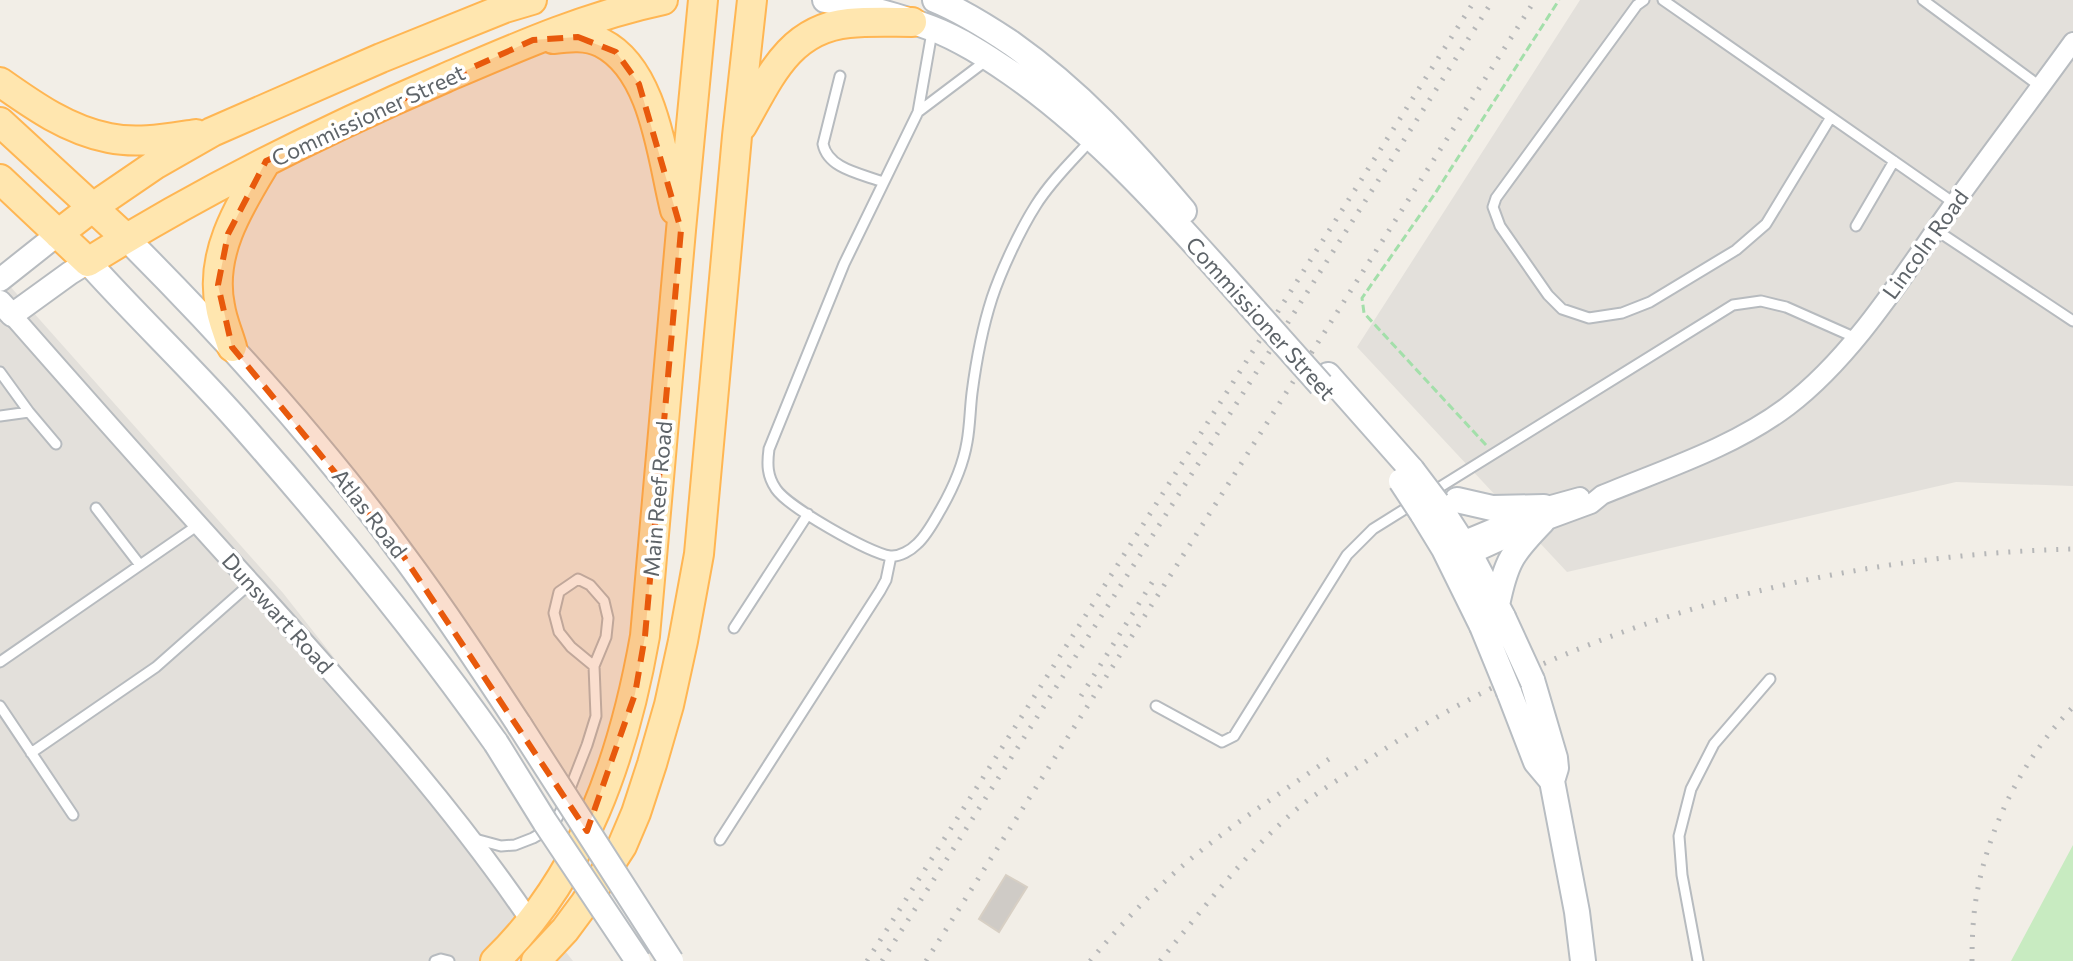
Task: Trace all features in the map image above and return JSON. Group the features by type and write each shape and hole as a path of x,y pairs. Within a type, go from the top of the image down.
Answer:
{"main road":[{"name":"Commissioner Street","path":"88,262 266,161 378,107 533,40 588,20 663,0"},
{"name":"Main Reef Road","path":"495,961 531,922 579,850 601,800 635,694 647,621 703,0"},
{"name":"Main Reef Road","path":"536,961 565,930 622,846 636,813 669,705 699,554 752,0"},
{"name":"Commissioner Street","path":"825,0 859,6 922,25 989,58 1100,130"},
{"name":"Commissioner Street","path":"935,0 985,25 1072,90 1100,130 1426,492 1457,552 1532,680 1555,758 1552,781 1577,912 1583,961"},
{"name":"Commissioner Street","path":"58,234 156,164 212,132 314,86 517,3"},
{"path":"737,136 771,74 792,48 818,30 850,23 922,25"},
{"path":"533,40 578,37 600,42 616,52 628,65 651,112 681,230"},
{"path":"0,82 47,114 80,130 111,139 140,140 212,132"},
{"name":"Atlas Road","path":"0,122 126,238 232,347 311,439 402,554 520,726 671,961"},
{"path":"232,347 220,306 220,262 241,204 266,161"},
{"name":"Atlas Road","path":"0,179 88,262 255,440 362,567 442,667 496,743 638,961"},
{"path":"1426,492 1492,508 1543,514"},
{"path":"1494,616 1509,561 1543,514"},
{"name":"Commissioner Street","path":"1494,616 1509,692 1536,762 1552,781"}],"street":[{"name":"Lincoln Road","path":"1457,552 1589,494 1602,495 1719,446 1787,407 1811,387 1856,338 2073,42"},
{"path":"0,280 58,234"},
{"path":"6,308 88,262"},
{"name":"Dunswart Road","path":"6,308 115,434 359,702 470,837 531,922"}],"lane":[{"path":"1644,0 1637,5 1505,185 1493,207 1500,226 1548,295 1562,309 1589,318 1622,313 1650,302 1736,250 1766,224 1831,117"},
{"path":"1663,0 1954,203"},
{"path":"1923,0 2041,87"},
{"path":"922,25 918,112 844,264 769,449 768,472 785,500 829,527 891,556 902,554 919,543 934,522 954,485 967,442 982,335 1002,272 1035,206 1100,130"},
{"path":"918,112 989,58"},
{"path":"840,76 823,144 824,151 837,164 883,182"},
{"path":"1856,226 1894,161"},
{"path":"1936,230 2073,321"},
{"path":"1156,706 1222,742 1234,736 1347,555 1373,529 1733,305 1761,301 1786,307 1856,338"},
{"path":"0,372 56,444"},
{"path":"0,416 29,412"},
{"path":"96,508 140,565"},
{"path":"734,628 808,514"},
{"path":"0,662 198,524"},
{"path":"720,840 880,591 886,580 891,556"},
{"path":"470,837 501,846 515,845 533,838 552,827 567,796 596,716 594,666 606,637 608,618 604,601 590,585 578,579 559,592 554,613 559,632 594,666"},
{"path":"31,753 156,667 251,583"},
{"path":"1698,961 1682,875 1679,836 1691,789 1714,744 1770,679"},
{"path":"0,706 73,815"},
{"path":"435,961 449,961"}],"path":[{"path":"1495,454 1364,313 1362,298 1434,195 1559,0"}],"highlighted area":[{"path":"578,37 616,52 639,84 681,230 645,636 635,694 587,831 402,554 232,347 218,285 228,234 266,161 533,40"}],"shaded area":[{"path":"1580,0 2073,0 2073,486 1956,482 1567,572 1357,347"},
{"path":"0,275 283,593 573,961 0,961"}],"green space":[{"path":"2073,845 2073,961 2011,961"}],"building":[{"path":"1006,875 1027,887 999,932 979,919"}],"railway":[{"path":"867,961 1475,0"},
{"path":"882,961 1493,0"},
{"path":"926,961 1535,0"},
{"path":"1160,961 1243,862 1305,802 1437,717 1521,674 1609,637 1699,607 1792,583 1886,566 1980,554 2073,549"},
{"path":"1081,696 1153,581"},
{"path":"1972,961 1977,893 2000,817 2039,747 2073,707"},
{"path":"1090,961 1178,869 1336,754"}]}
